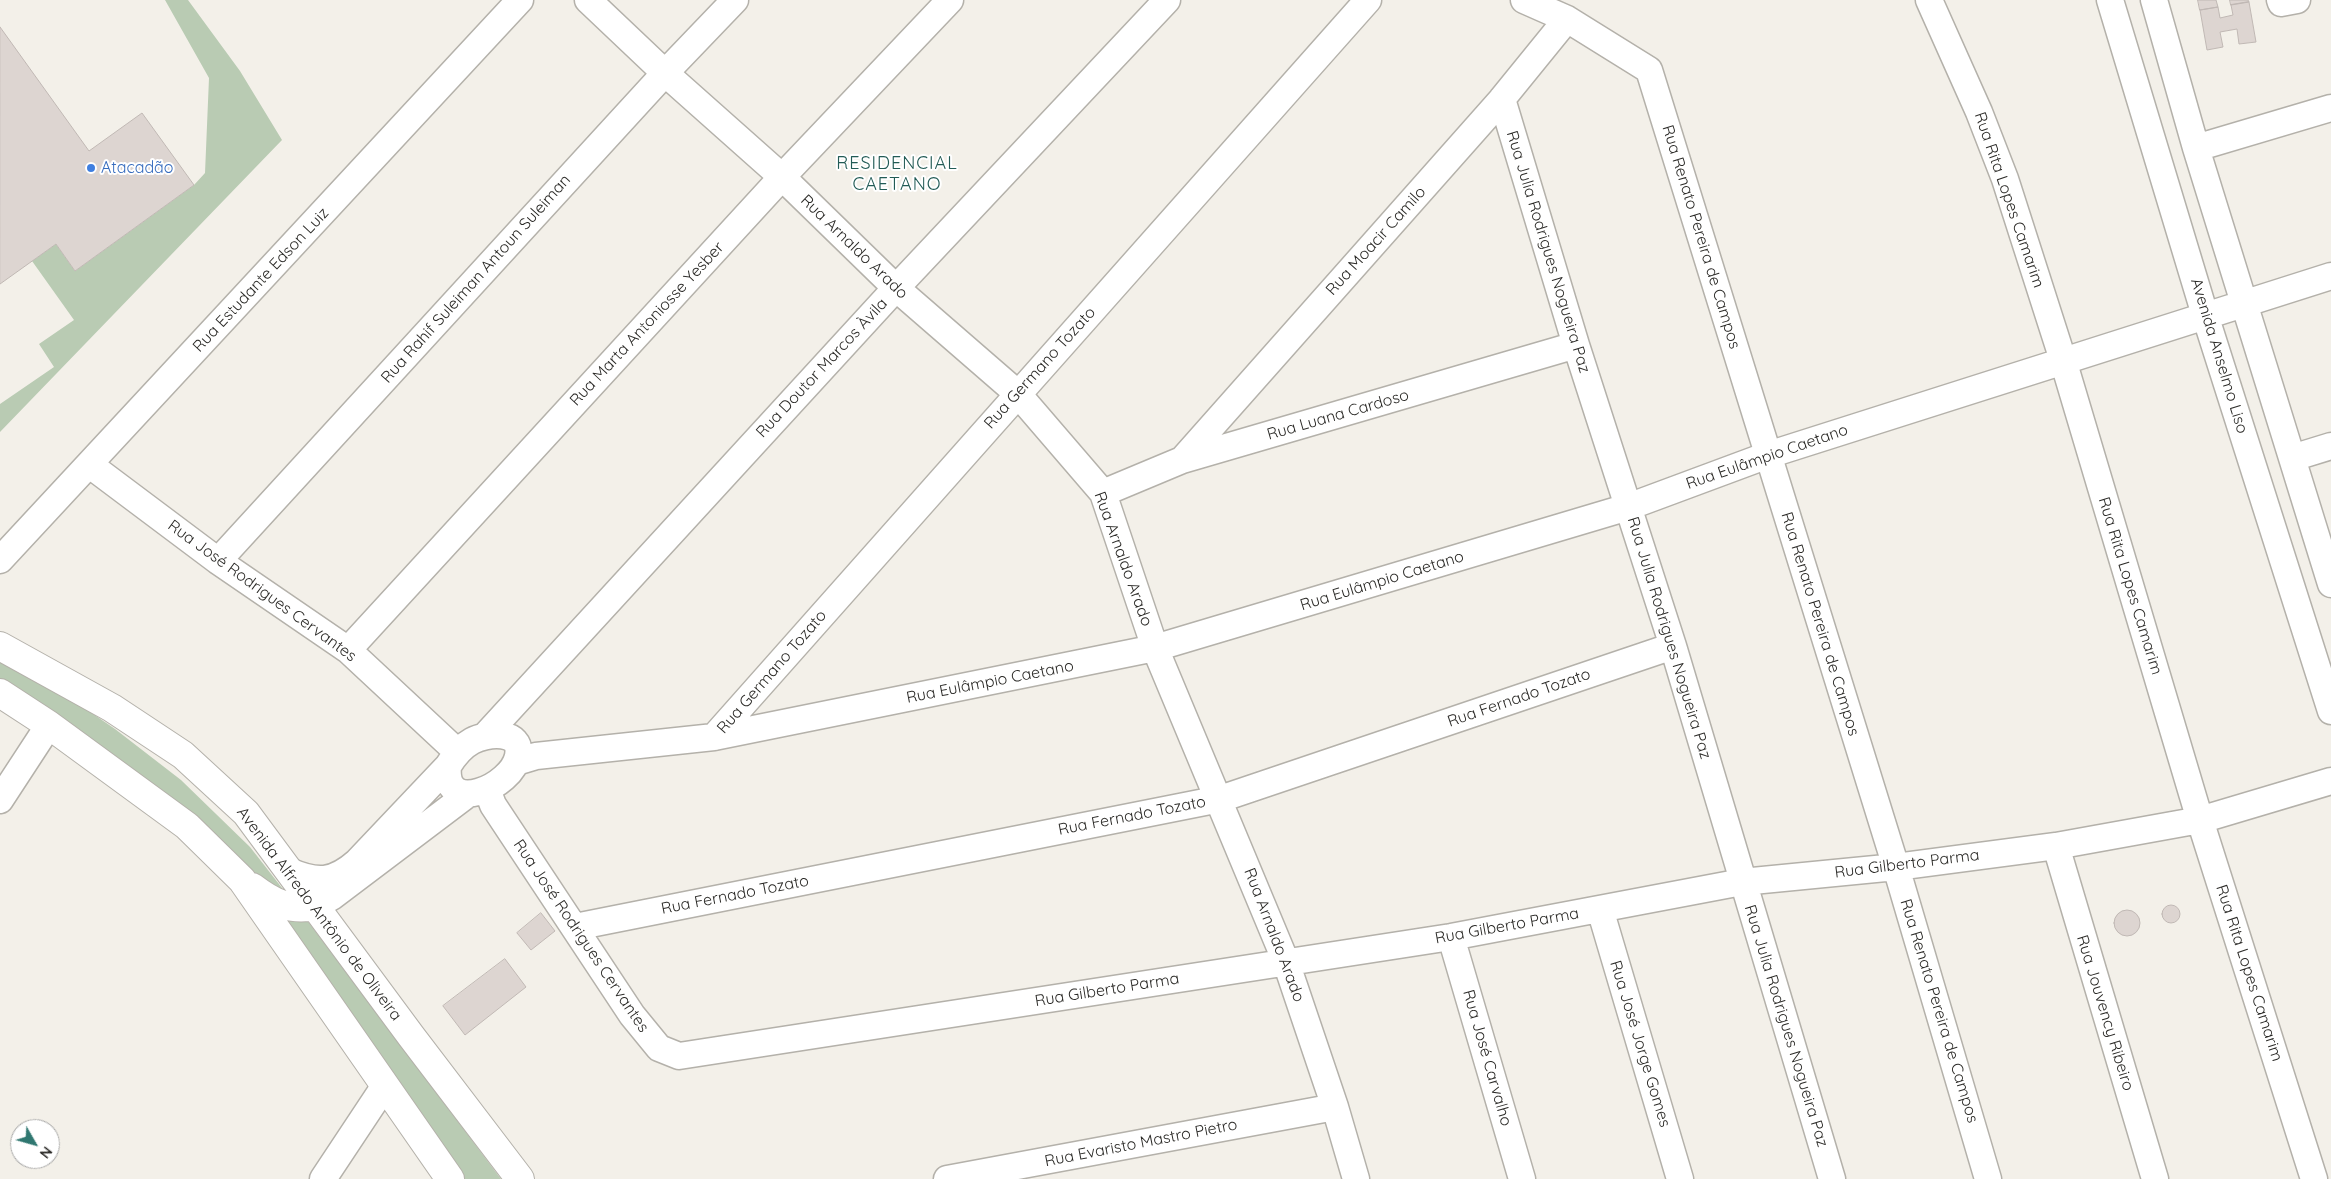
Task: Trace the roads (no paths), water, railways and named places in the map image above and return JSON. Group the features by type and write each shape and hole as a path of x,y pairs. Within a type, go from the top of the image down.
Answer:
{"main road":[{"name":"Avenida Alfredo Antônio de Oliveira","path":"0,646 112,708 183,756 246,814 316,906 513,1177"},
{"path":"0,693 49,725 187,826 242,880 264,896 298,910 316,906"},
{"path":"242,880 384,1087 450,1179"}],"street":[{"name":"Rua Estudante Edson Luiz","path":"0,560 520,0"},
{"name":"Rua Arnaldo Arado","path":"588,0 665,73 782,177 896,288 1017,393 1103,493 1155,648 1220,799 1286,962 1335,1107 1356,1179"},
{"name":"Rua Rahif Suleiman Antoun Suleiman","path":"218,561 665,73 735,0"},
{"name":"Rua Marta Antoniosse Yesber","path":"348,650 782,177 950,0"},
{"name":"Rua Doutor Marcos Àvila","path":"495,730 896,288 1166,0"},
{"name":"Rua Germano Tozato","path":"714,737 1017,393 1368,0"},
{"path":"1524,0 1567,19"},
{"name":"Rua Rita Lopes Camarim","path":"1929,0 2005,179 2063,360 2200,820 2314,1179"},
{"name":"Avenida Anselmo Liso","path":"2110,0 2206,315 2331,711"},
{"path":"2154,0 2196,148 2331,584"},
{"path":"2280,0 2281,3 2297,0"},
{"name":"Rua Renato Pereira de Campos","path":"1567,19 1649,70 1896,867 1988,1179"},
{"name":"Rua Moacir Camilo","path":"1182,460 1502,99 1567,19"},
{"name":"Rua Julia Rodrigues Nogueira Paz","path":"1502,99 1576,346 1673,646 1832,1179"},
{"path":"2196,148 2331,108"},
{"name":"Rua Eulâmpio Caetano","path":"524,757 714,737 1155,648 1628,507 1768,455 2331,276"},
{"name":"Rua Luana Cardoso","path":"1103,493 1182,460 1576,346"},
{"path":"2292,458 2331,446"},
{"name":"Rua José Rodrigues Cervantes","path":"90,465 218,561 348,650 453,755"},
{"name":"Rua Fernado Tozato","path":"575,927 1220,799 1673,646"},
{"path":"0,800 49,725"},
{"path":"289,871 306,878 324,880 344,874 453,755 470,742 495,730 512,740 524,757 507,775 482,795 316,906"},
{"path":"453,755 448,780 450,786 456,791 482,795"},
{"name":"Rua Gilberto Parma","path":"679,1056 1452,937 1742,882 1896,867 2056,846 2200,820 2331,781"},
{"name":"Rua José Rodrigues Cervantes","path":"482,795 575,927 632,1016 659,1048 679,1056"},
{"name":"Rua Jouvency Ribeiro","path":"2056,846 2155,1179"},
{"name":"Rua José Jorge Gomes","path":"1600,909 1680,1179"},
{"name":"Rua José Carvalho","path":"1452,937 1522,1179"},
{"path":"324,1179 384,1087"},
{"name":"Rua Evaristo Mastro Pietro","path":"947,1179 991,1174 1335,1107"}],"place":[{"name":"Atacadão","path":"91,168"}],"district":[{"name":"RESIDENCIAL CAETANO","path":"897,174"}]}
